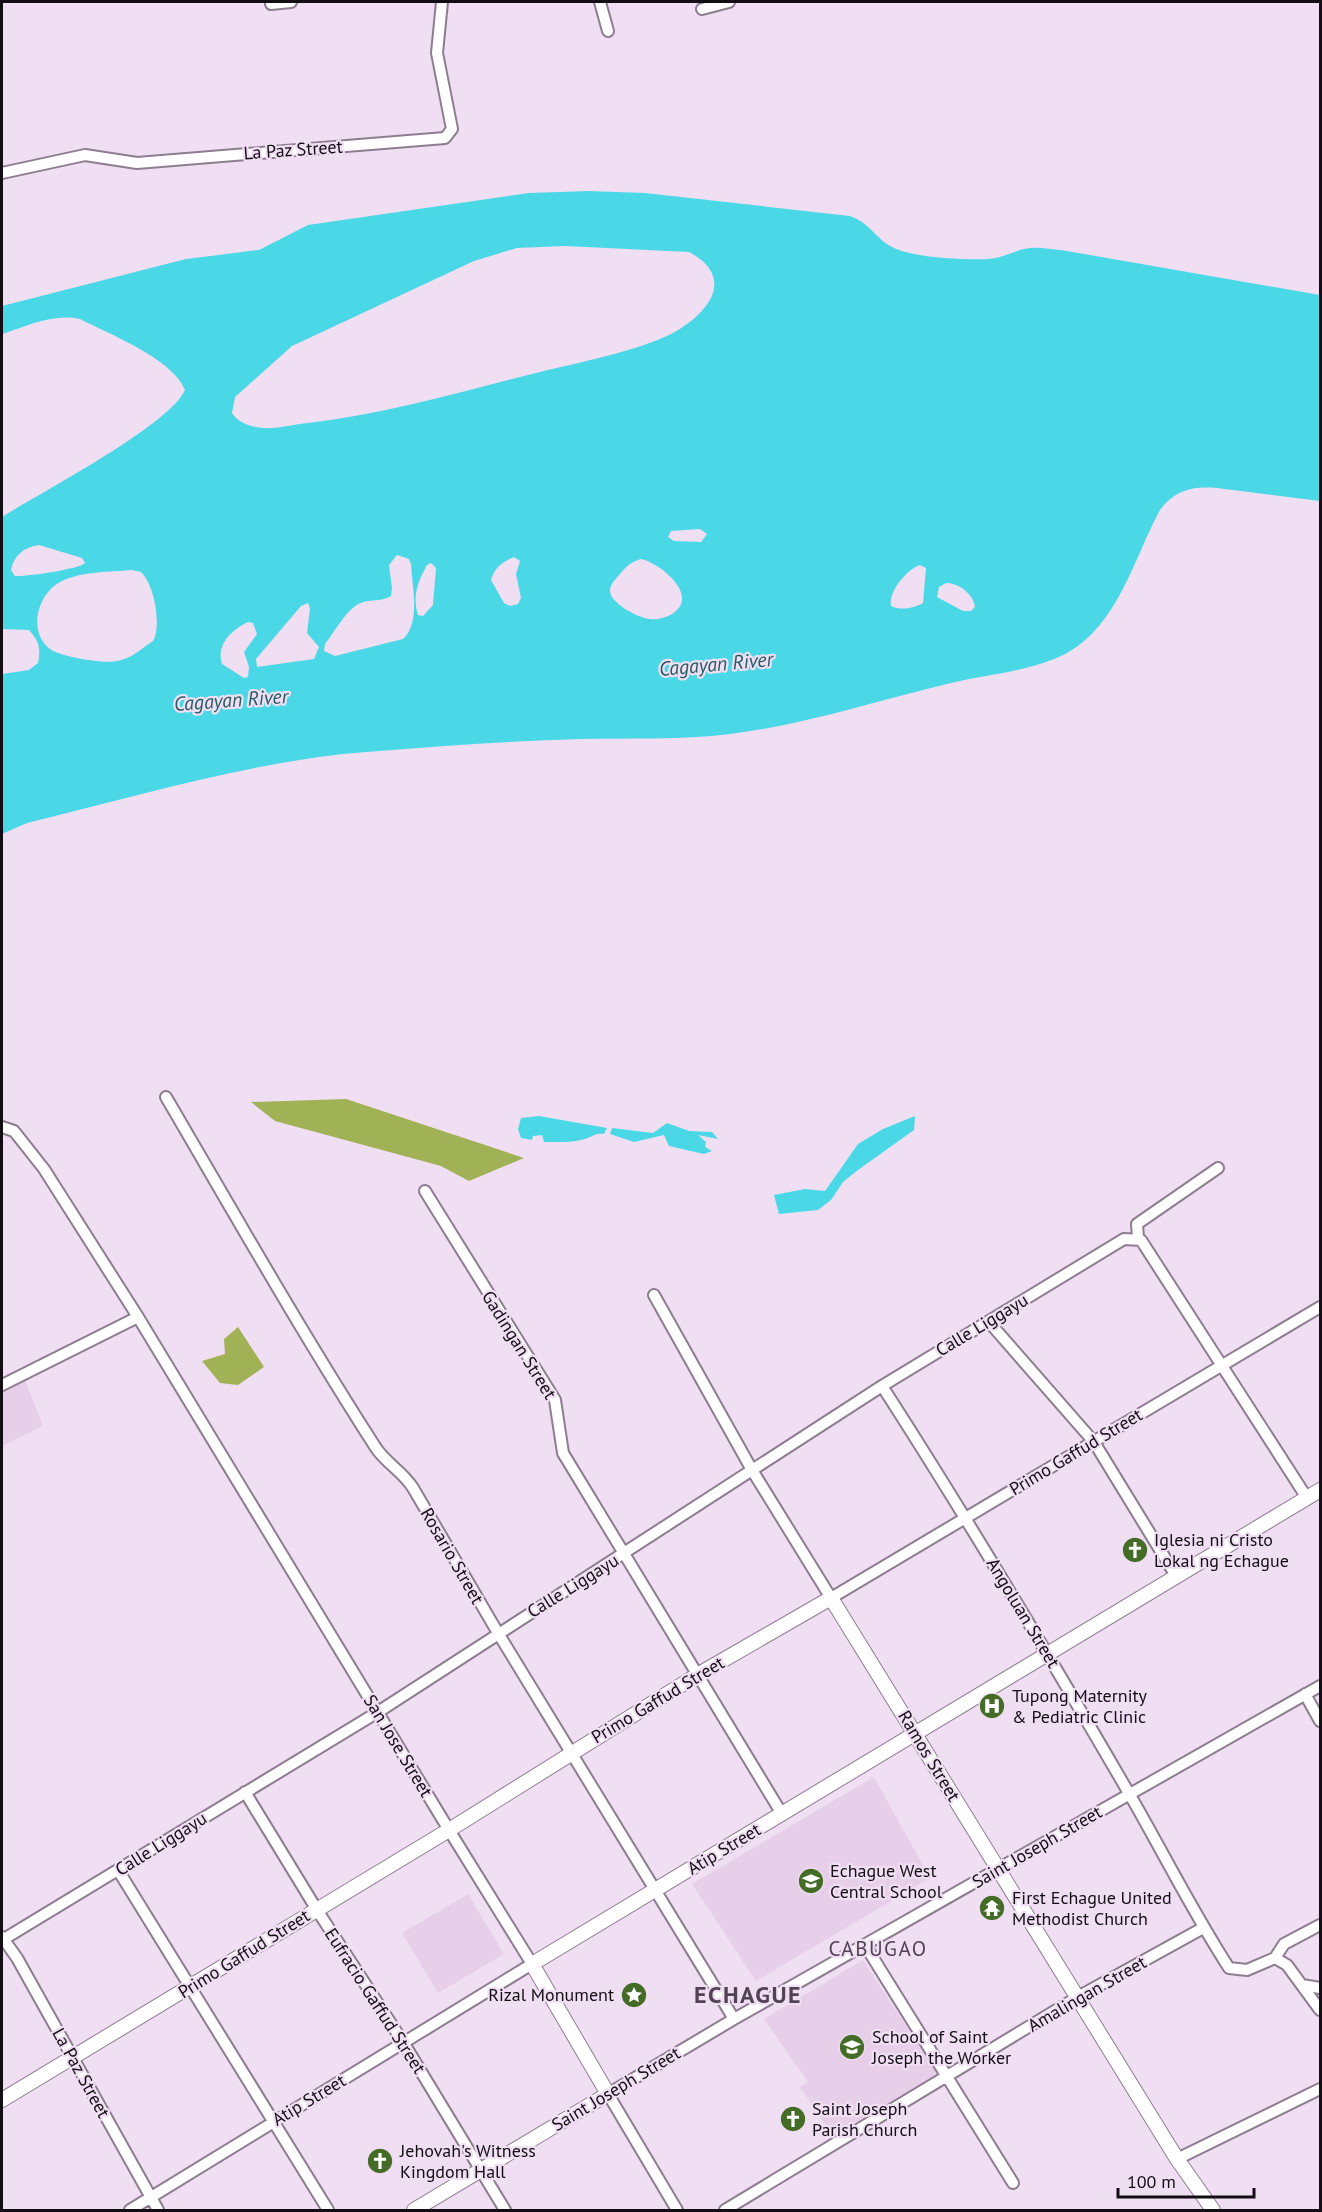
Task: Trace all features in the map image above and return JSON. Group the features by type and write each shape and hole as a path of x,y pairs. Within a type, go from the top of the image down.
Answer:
{"main road":[{"name":"Atip Street","path":"532,1964 1320,1490"},
{"name":"Primo Gaffud Street","path":"2,2100 190,1988 699,1674 831,1598"},
{"name":"Ramos Street","path":"831,1598 1177,2159 1213,2211"},
{"name":"San Jose Street","path":"532,1964 608,2094"},
{"name":"Saint Joseph Street","path":"414,2211 608,2094"}],"street":[{"path":"271,4 291,2"},
{"name":"La Paz Street","path":"2,173 85,155 138,163 445,138 452,129 437,53 442,2"},
{"path":"600,2 608,31"},
{"path":"702,9 729,2"},
{"name":"Rosario Street","path":"166,1097 259,1258 375,1447 406,1478 734,2019"},
{"name":"San Jose Street","path":"2,1127 14,1131 24,1143 138,1317 448,1830 532,1964"},
{"path":"1218,1168 1137,1224 1139,1239 1307,1498"},
{"name":"Gadingan Street","path":"425,1191 555,1400 563,1453 783,1814"},
{"name":"Calle Liggayu","path":"3,1938 378,1712 882,1386 1124,1239 1139,1239"},
{"name":"Ramos Street","path":"654,1296 752,1470 831,1598"},
{"name":"Primo Gaffud Street","path":"831,1598 1320,1307"},
{"path":"2,1385 138,1317"},
{"path":"989,1322 1094,1442 1176,1576"},
{"name":"Angoluan Street","path":"882,1386 967,1517 1130,1794 1203,1929 1229,1968 1247,1970 1275,1958"},
{"name":"Saint Joseph Street","path":"608,2094 734,2019 1320,1686"},
{"path":"1305,1694 1320,1721"},
{"name":"Eufracio Gaffud Street","path":"245,1792 316,1910 403,2042 506,2211"},
{"path":"118,1870 328,2211"},
{"path":"1320,1925 1284,1944 1275,1958 1287,1965 1320,2010"},
{"name":"Amalingan Street","path":"725,2211 1078,1997 1203,1929"},
{"name":"La Paz Street","path":"3,1938 158,2211"},
{"path":"865,1945 1013,2183"},
{"name":"Atip Street","path":"130,2211 532,1964"},
{"path":"1302,1985 1320,1988"},
{"path":"1177,2159 1320,2089"},
{"name":"San Jose Street","path":"608,2094 677,2211"}],"shaded area":[{"path":"24,1378 43,1426 2,1446 2,1388"},
{"name":"Echague West Central School","path":"874,1777 930,1878 756,1981 692,1884"},
{"path":"468,1894 504,1954 438,1993 402,1933"},
{"name":"School of Saint Joseph the Worker","path":"863,1960 939,2076 832,2135 800,2087 808,2082 764,2019"}],"green space":[{"path":"346,1099 524,1158 469,1181 441,1166 275,1121 251,1102"},
{"path":"238,1327 264,1367 238,1385 220,1383 202,1361 225,1354 224,1339"}],"water":[{"name":"Cagayan River","path":"589,191 645,193 850,216 894,248 922,255 957,259 989,259 1029,248 1047,248 1320,295 1320,501 1217,488 1192,489 1178,494 1160,510 1123,589 1099,626 1085,641 1067,653 1023,669 947,684 785,725 730,734 675,738 474,744 366,752 281,763 195,781 27,823 2,834 2,674 29,670 38,663 39,653 37,641 29,630 2,629 2,517 131,439 174,405 185,390 168,368 154,358 139,348 80,319 50,319 2,334 2,306 186,259 259,250 308,225 529,193","holes":["565,246 689,252 704,262 712,273 714,284 712,296 705,307 684,326 641,346 607,356 425,401 337,419 263,428 245,424 232,413 235,397 292,346 474,261 517,248","700,529 707,534 701,542 674,541 668,537 671,531","39,545 82,558 85,563 63,570 15,576 11,570 15,560 20,553","397,555 409,559 411,564 414,614 409,632 403,639 335,656 324,651 325,644 352,609 363,602 391,596 389,565","514,557 520,561 516,574 521,598 518,604 510,606 504,603 491,580 494,572","641,559 667,573 680,590 682,598 680,607 672,614 653,619 639,616 619,605 611,596 611,586 631,563","431,563 436,568 433,605 423,616 418,615 416,608 417,589 427,565","920,565 926,568 923,603 907,608 891,606 895,588 910,571","132,570 141,572 150,586 157,615 156,634 153,641 127,658 111,662 73,657 50,649 39,633 37,623 41,604 52,588 60,582 86,574","951,583 968,593 975,607 971,611 963,611 937,597 939,587","308,603 310,609 307,633 319,647 314,659 257,667 256,659 301,606","248,622 253,623 257,634 244,652 249,667 248,677 244,678 222,664 223,644 231,634"]},
{"path":"539,1116 607,1128 604,1134 596,1134 576,1141 544,1142 542,1135 533,1136 532,1140 521,1138 518,1129 521,1118"},
{"path":"915,1116 914,1130 843,1182 831,1200 818,1210 779,1214 774,1195 805,1189 825,1191 858,1144 883,1129"},
{"path":"667,1123 689,1131 712,1132 718,1139 698,1135 706,1142 705,1147 712,1151 704,1154 669,1146 664,1135 634,1142 610,1134 612,1128 653,1133"}],"place":[{"name":"Iglesia ni Cristo Lokal ng Echague","path":"1135,1550"},
{"name":"Tupong Maternity & Pediatric Clinic","path":"992,1706"},
{"name":"Echague West Central School","path":"811,1881"},
{"name":"First Echague United Methodist Church","path":"992,1908"},
{"name":"Rizal Monument","path":"634,1995"},
{"name":"School of Saint Joseph the Worker","path":"852,2047"},
{"name":"Saint Joseph Parish Church","path":"793,2119"},
{"name":"Jehovah's Witness Kingdom Hall","path":"380,2161"}],"district":[{"name":"CABUGAO","path":"878,1949"},
{"name":"ECHAGUE","path":"748,1995"}]}
